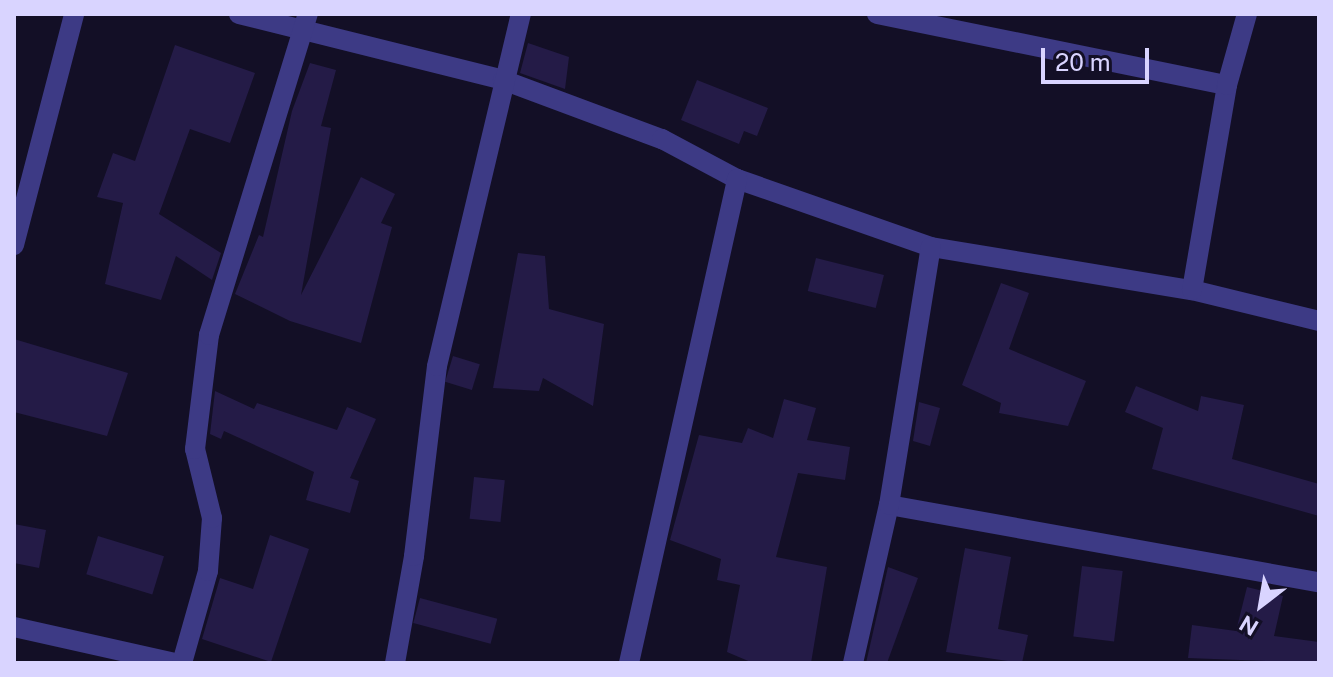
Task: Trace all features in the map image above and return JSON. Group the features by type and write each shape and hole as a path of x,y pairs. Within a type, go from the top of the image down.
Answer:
{"street":[{"path":"14,245 74,14"},
{"path":"239,14 306,22 503,80 662,139 737,179 931,247 1192,290 1319,321"},
{"path":"395,663 414,556 437,366 521,14"},
{"path":"877,14 1227,85"},
{"path":"1192,290 1227,85 1247,14"},
{"path":"182,663 208,571 212,518 195,449 209,335 306,22"},
{"path":"629,663 737,179"},
{"path":"853,663 889,505 931,247"},
{"path":"889,505 1319,582"},
{"path":"14,627 175,663"}],"building":[{"path":"528,43 569,57 565,89 520,73"},
{"path":"175,45 255,73 230,143 190,129 159,214 221,253 212,280 176,256 161,300 105,284 123,203 97,197 113,153 135,161"},
{"path":"310,63 336,70 321,126 331,128 301,295 361,177 395,194 381,223 392,227 361,343 290,321 235,294 259,235 263,237 292,111"},
{"path":"697,80 768,108 757,136 744,131 739,144 681,120"},
{"path":"518,253 545,256 549,309 604,324 593,406 543,378 539,391 493,388"},
{"path":"816,258 884,275 876,308 808,291"},
{"path":"1001,283 1029,293 1009,349 1086,381 1068,426 999,413 1001,403 962,385"},
{"path":"14,339 128,373 107,436 14,412"},
{"path":"453,356 480,364 472,390 445,382"},
{"path":"1136,386 1198,411 1201,396 1244,405 1232,459 1319,484 1319,516 1152,469 1163,428 1125,412"},
{"path":"215,391 254,409 257,403 337,430 347,407 376,419 350,478 359,481 350,513 306,500 314,472 224,431 221,439 210,434"},
{"path":"784,399 816,408 807,440 850,447 845,480 798,473 776,557 827,567 811,663 753,663 727,652 740,585 717,580 721,559 670,540 699,435 742,443 748,428 773,438"},
{"path":"919,402 940,408 930,446 913,441"},
{"path":"474,477 505,480 500,522 470,519"},
{"path":"14,524 46,530 39,568 14,563"},
{"path":"270,535 309,549 271,662 202,639 220,578 253,589"},
{"path":"98,536 164,556 152,594 86,574"},
{"path":"965,548 1011,557 998,629 1028,635 1022,663 946,652"},
{"path":"1082,566 1123,571 1114,641 1073,636"},
{"path":"888,567 918,578 887,663 866,663"},
{"path":"1247,587 1283,596 1274,636 1319,642 1319,663 1188,658 1192,625 1236,631"},
{"path":"420,598 497,619 491,644 413,623"}]}
